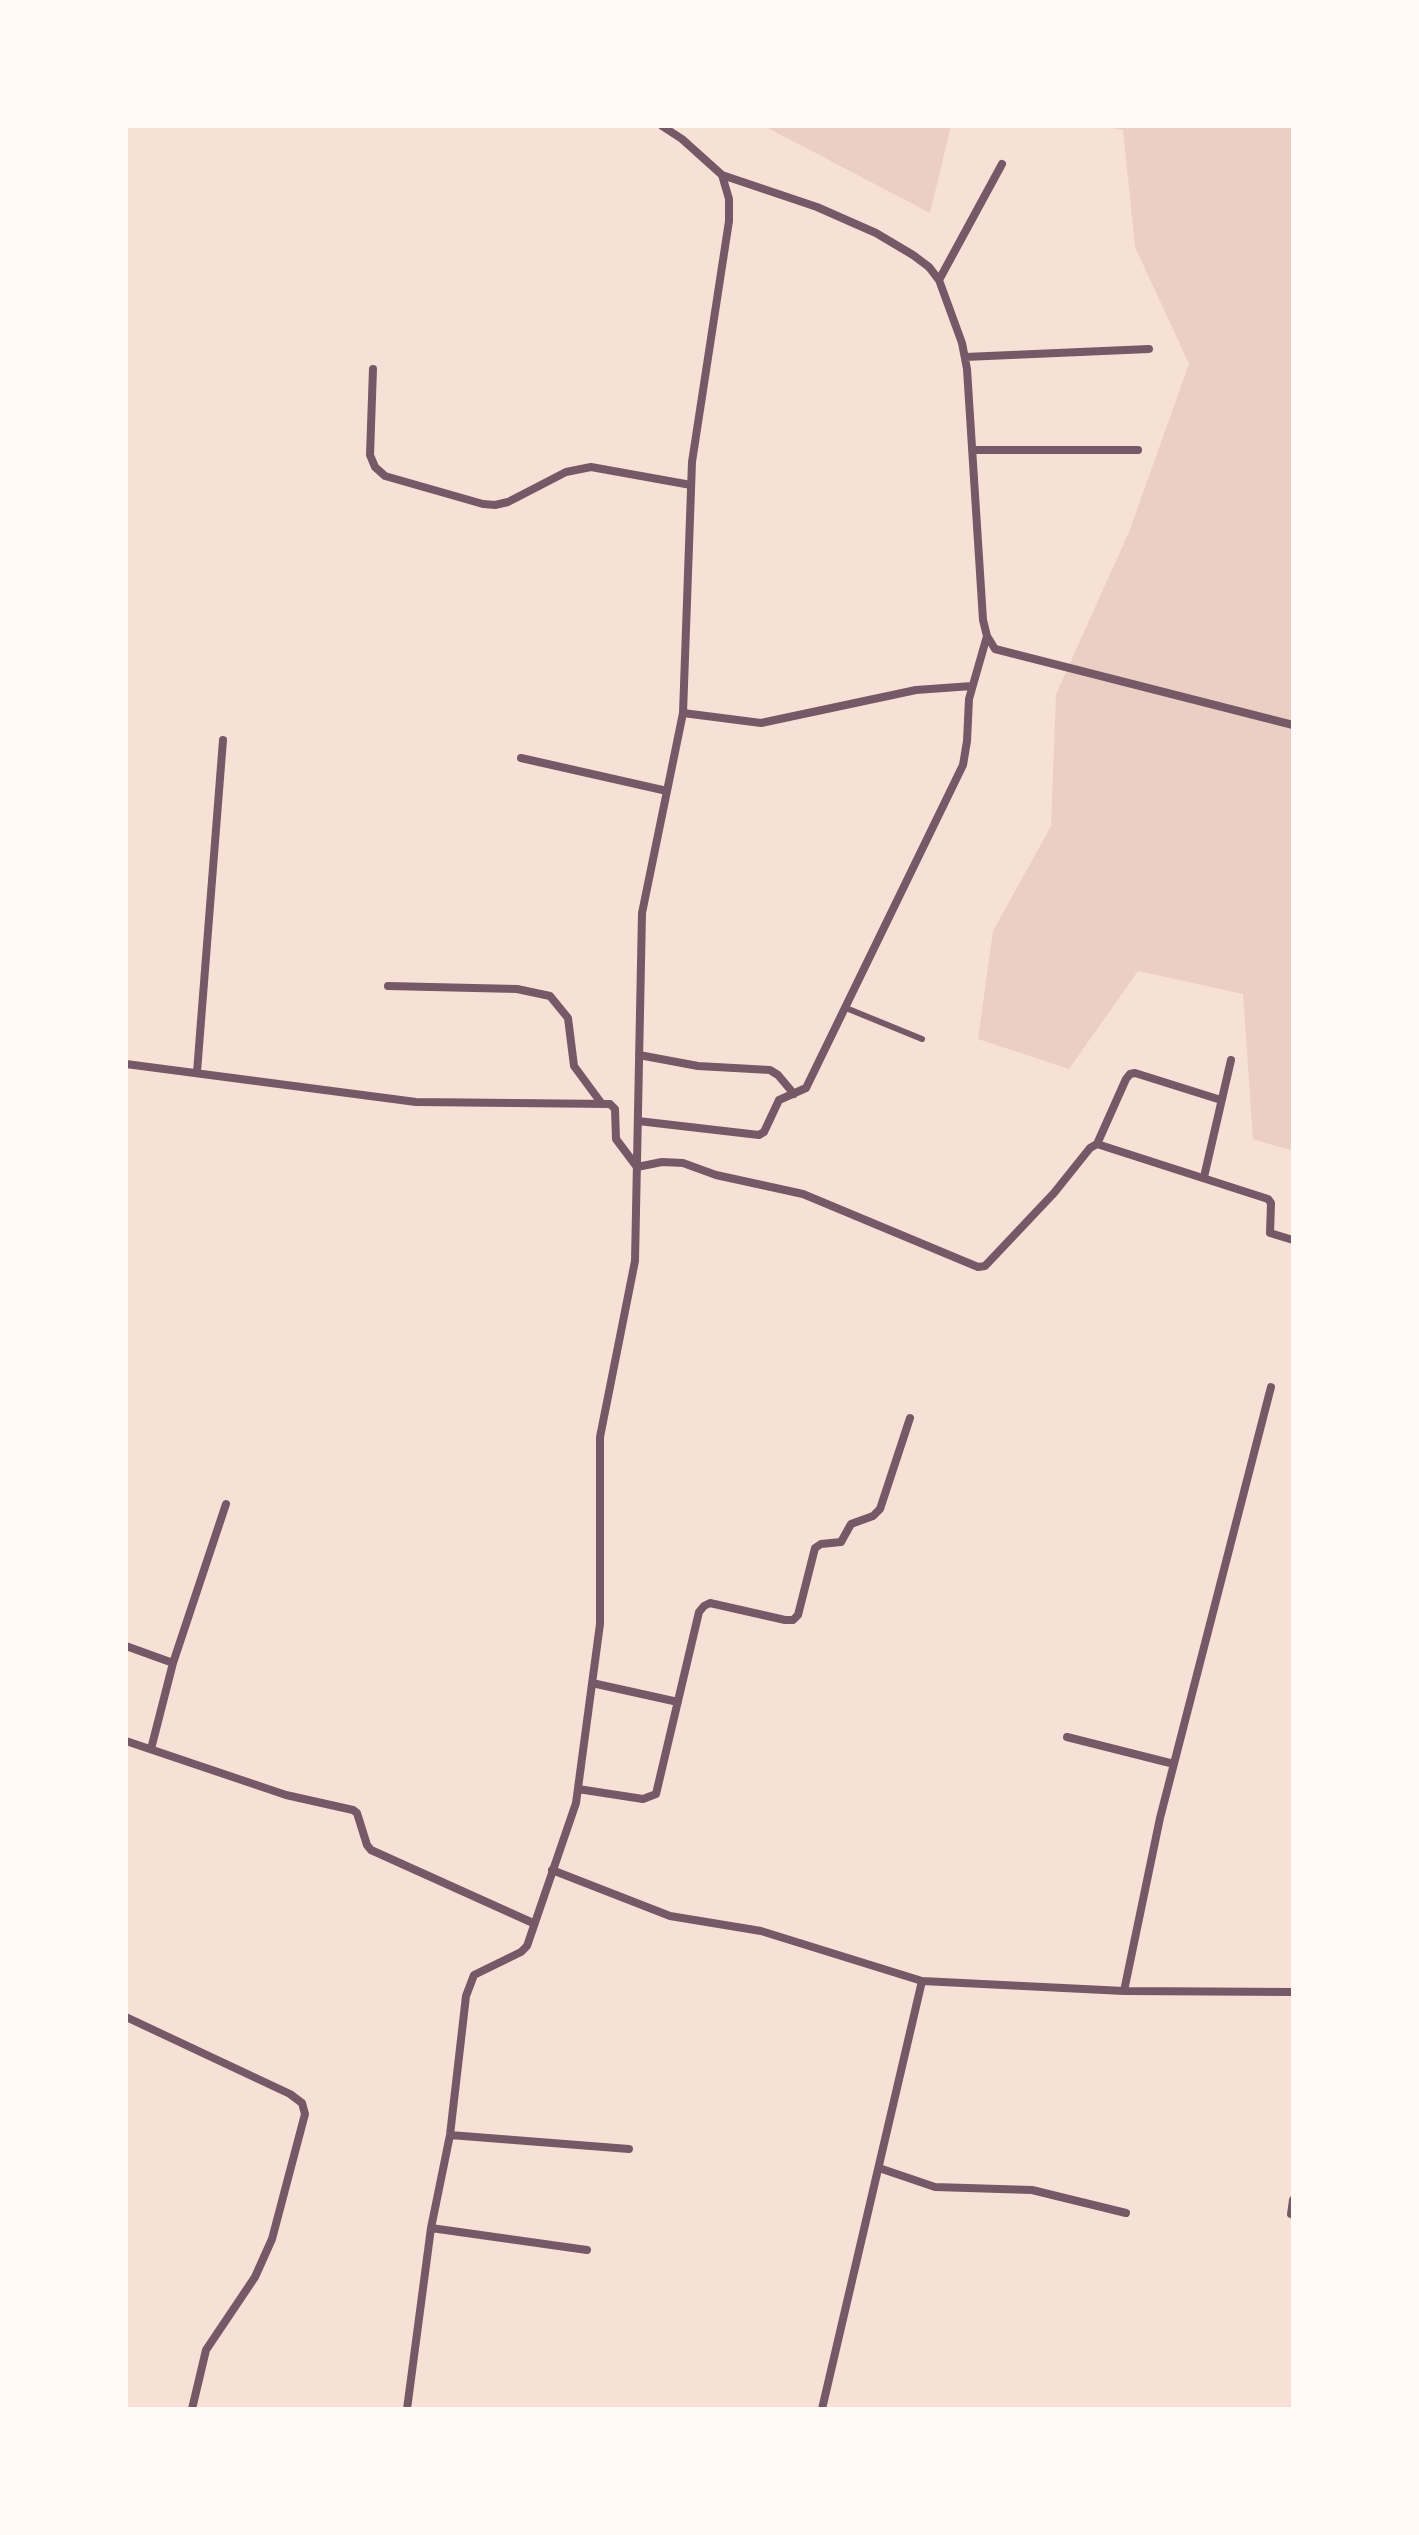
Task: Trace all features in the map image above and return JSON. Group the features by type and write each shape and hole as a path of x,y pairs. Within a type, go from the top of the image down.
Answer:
{"street":[{"path":"662,126 682,139 722,175 817,207 876,233 913,255 929,267 939,280 965,357 983,620 987,636 995,649 1293,725"},
{"path":"939,280 1002,164"},
{"path":"407,2409 431,2228 450,2135 469,1983 474,1975 527,1946 576,1803 578,1789 600,1624 600,1437 635,1261 642,913 683,713 694,446 729,221 729,199 722,175"},
{"path":"965,357 1149,349"},
{"path":"373,369 370,455 375,467 385,476 495,505 508,502 566,472 591,467 691,485"},
{"path":"972,450 1138,450"},
{"path":"638,1121 759,1135 764,1132 775,1104 810,1083 963,765 972,686 987,636"},
{"path":"683,713 761,723 916,690 972,686"},
{"path":"197,1072 223,740"},
{"path":"521,758 667,791"},
{"path":"388,986 517,989 550,996 568,1018 574,1066 602,1104"},
{"path":"639,1055 698,1066 770,1070 794,1094"},
{"path":"1204,1177 1231,1060"},
{"path":"126,1064 416,1102 610,1104 615,1109 616,1139 637,1167"},
{"path":"637,1167 662,1162 683,1163 716,1175 803,1194 978,1267 985,1266 1054,1193 1090,1148 1097,1144 1130,1074 1221,1100"},
{"path":"1097,1144 1268,1199 1271,1203 1270,1233 1293,1240"},
{"path":"1124,1991 1157,1832 1271,1387"},
{"path":"578,1789 643,1799 656,1794 699,1612 710,1603 793,1620 798,1615 815,1548 821,1544 841,1542 851,1524 873,1516 880,1509 910,1418"},
{"path":"151,1749 173,1663 226,1504"},
{"path":"126,1646 173,1663"},
{"path":"592,1683 678,1702"},
{"path":"1067,1737 1174,1764"},
{"path":"126,1741 286,1795 353,1810 357,1813 367,1845 375,1853 533,1923"},
{"path":"552,1870 670,1916 761,1931 922,1981 1124,1991 1293,1992"},
{"path":"822,2409 922,1981"},
{"path":"126,2017 290,2094 302,2103 305,2114 272,2239 255,2277 206,2350 192,2409"},
{"path":"450,2135 629,2149"},
{"path":"879,2168 935,2187 1032,2190 1126,2213"},
{"path":"1291,2214 1293,2200"},
{"path":"431,2228 587,2250"}],"lane":[{"path":"846,1008 922,1039"}],"shaded area":[{"path":"764,126 951,126 930,213"},
{"path":"1102,126 1293,126 1293,1151 1253,1139 1243,994 1138,971 1069,1069 978,1039 993,931 1051,826 1056,694 1129,532 1189,364 1135,247 1123,130"}]}
